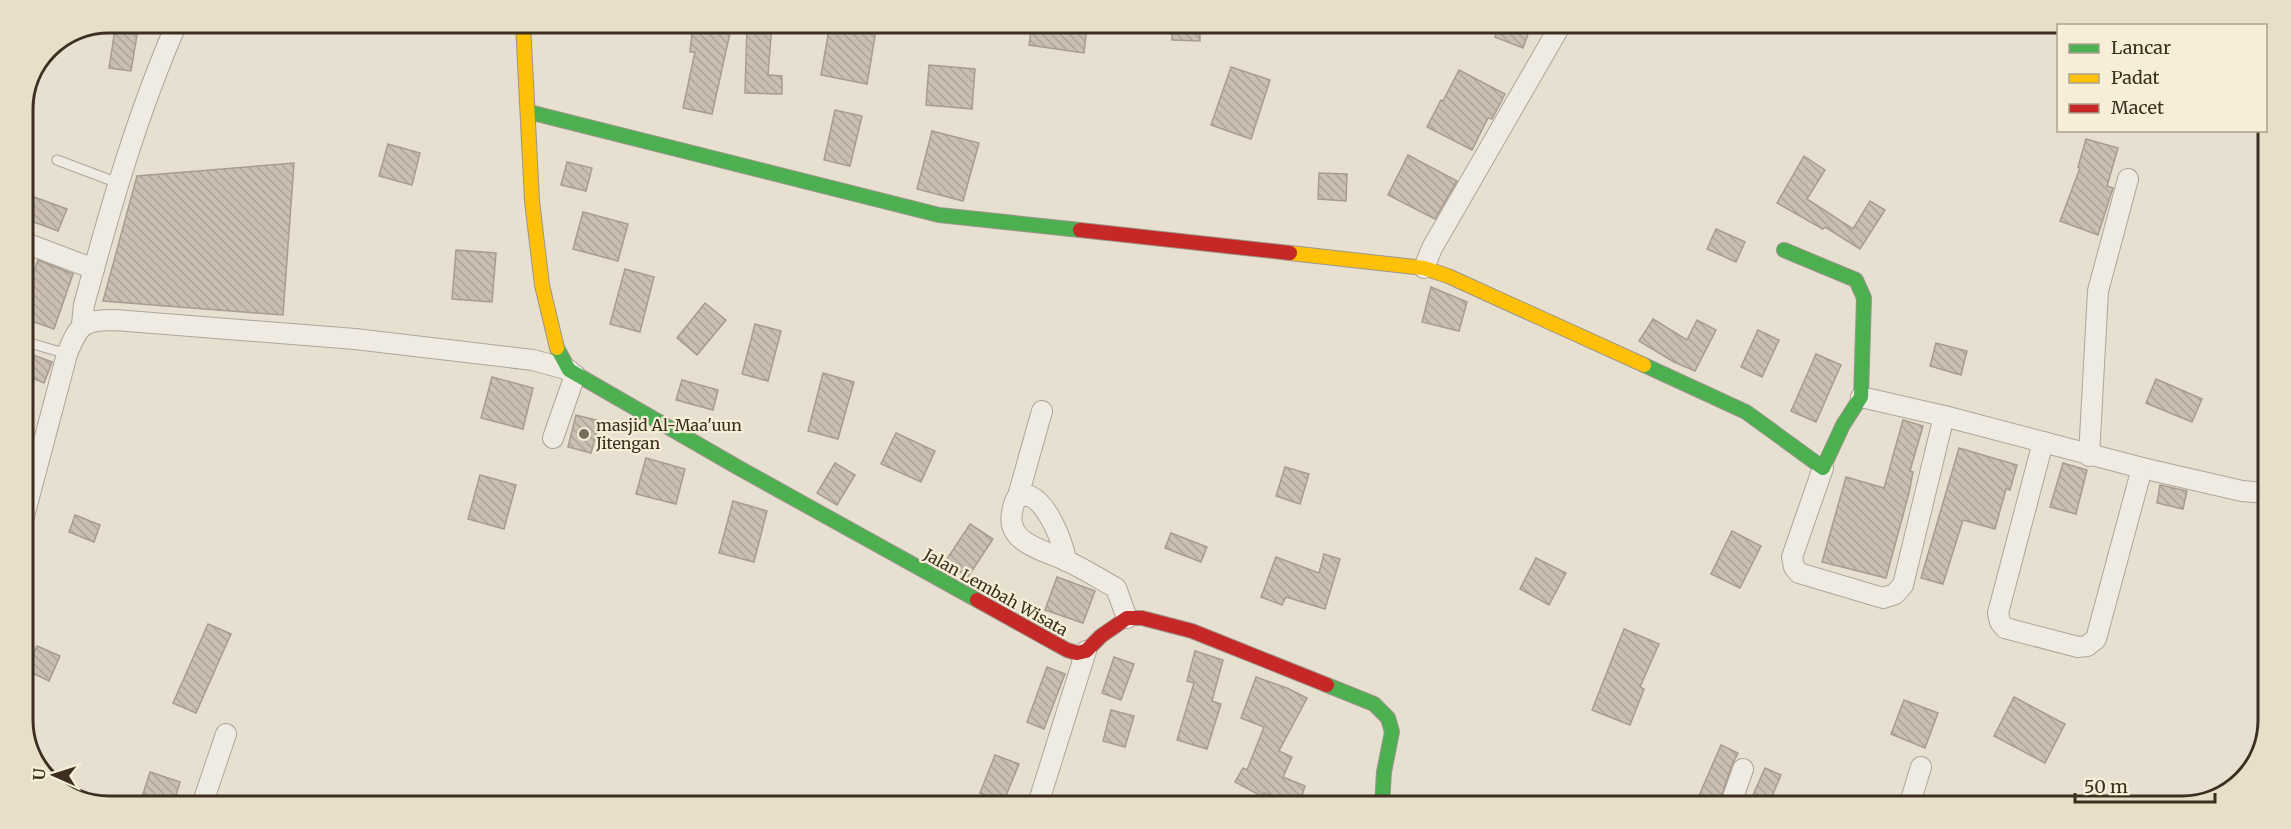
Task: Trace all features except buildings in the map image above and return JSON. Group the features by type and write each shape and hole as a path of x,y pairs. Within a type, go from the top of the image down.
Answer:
{"street":[{"path":"33,467 67,354 82,324 84,305 118,183 139,120 173,33"},
{"path":"524,33 532,201 542,285 565,360 553,438"},
{"path":"1424,268 1432,248 1556,33"},
{"path":"529,112 939,215 1424,268 1448,276 1746,412 1823,468"},
{"path":"2089,456 2098,291 2128,178"},
{"path":"33,246 94,269"},
{"path":"1784,250 1856,280 1864,298 1861,397 1843,425 1823,468 1792,557 1794,567 1799,573 1883,598 1894,594 1903,585 1944,416"},
{"path":"82,324 94,320 115,320 355,339 533,360 565,360"},
{"path":"533,360 545,351 565,360"},
{"name":"Jalan Lembah Wisata","path":"565,360 739,468 1067,650 1077,653 1086,651"},
{"path":"1861,397 1944,416 2089,456 2242,491 2258,492"},
{"path":"1042,411 1011,517 1024,543 1066,561 1116,588 1127,618"},
{"path":"2043,442 1998,613 2000,622 2005,628 2078,647 2087,646 2096,639 2142,468"},
{"path":"1018,496 1030,496 1049,516 1064,549 1066,561"},
{"path":"1041,796 1086,651 1101,636 1127,618 1142,618 1192,632 1374,704 1389,718 1391,739 1385,766 1383,796"},
{"path":"205,796 226,734"},
{"path":"1912,796 1921,767"},
{"path":"1734,796 1743,769"}],"lane":[{"path":"57,160 118,183"},
{"path":"33,344 67,354"}],"traffic: fast":[{"path":"529,112 939,215 1080,230"},
{"path":"1644,365 1746,412 1823,468 1843,425 1861,397 1864,298 1856,280 1784,250"},
{"path":"557,348 569,370 739,468 977,600"},
{"path":"1327,685 1374,704 1388,718 1392,732 1384,772 1383,796"}],"traffic: slow":[{"path":"524,33 532,201 542,285 557,348"},
{"path":"1290,253 1424,268 1448,276 1644,365"}],"traffic: jam":[{"path":"1080,230 1290,253"},
{"path":"977,600 1067,650 1077,653 1086,651 1101,636 1127,618 1142,618 1192,631 1327,685"}],"place":[{"name":"masjid Al-Maa'uun Jitengan","path":"584,434"}]}
